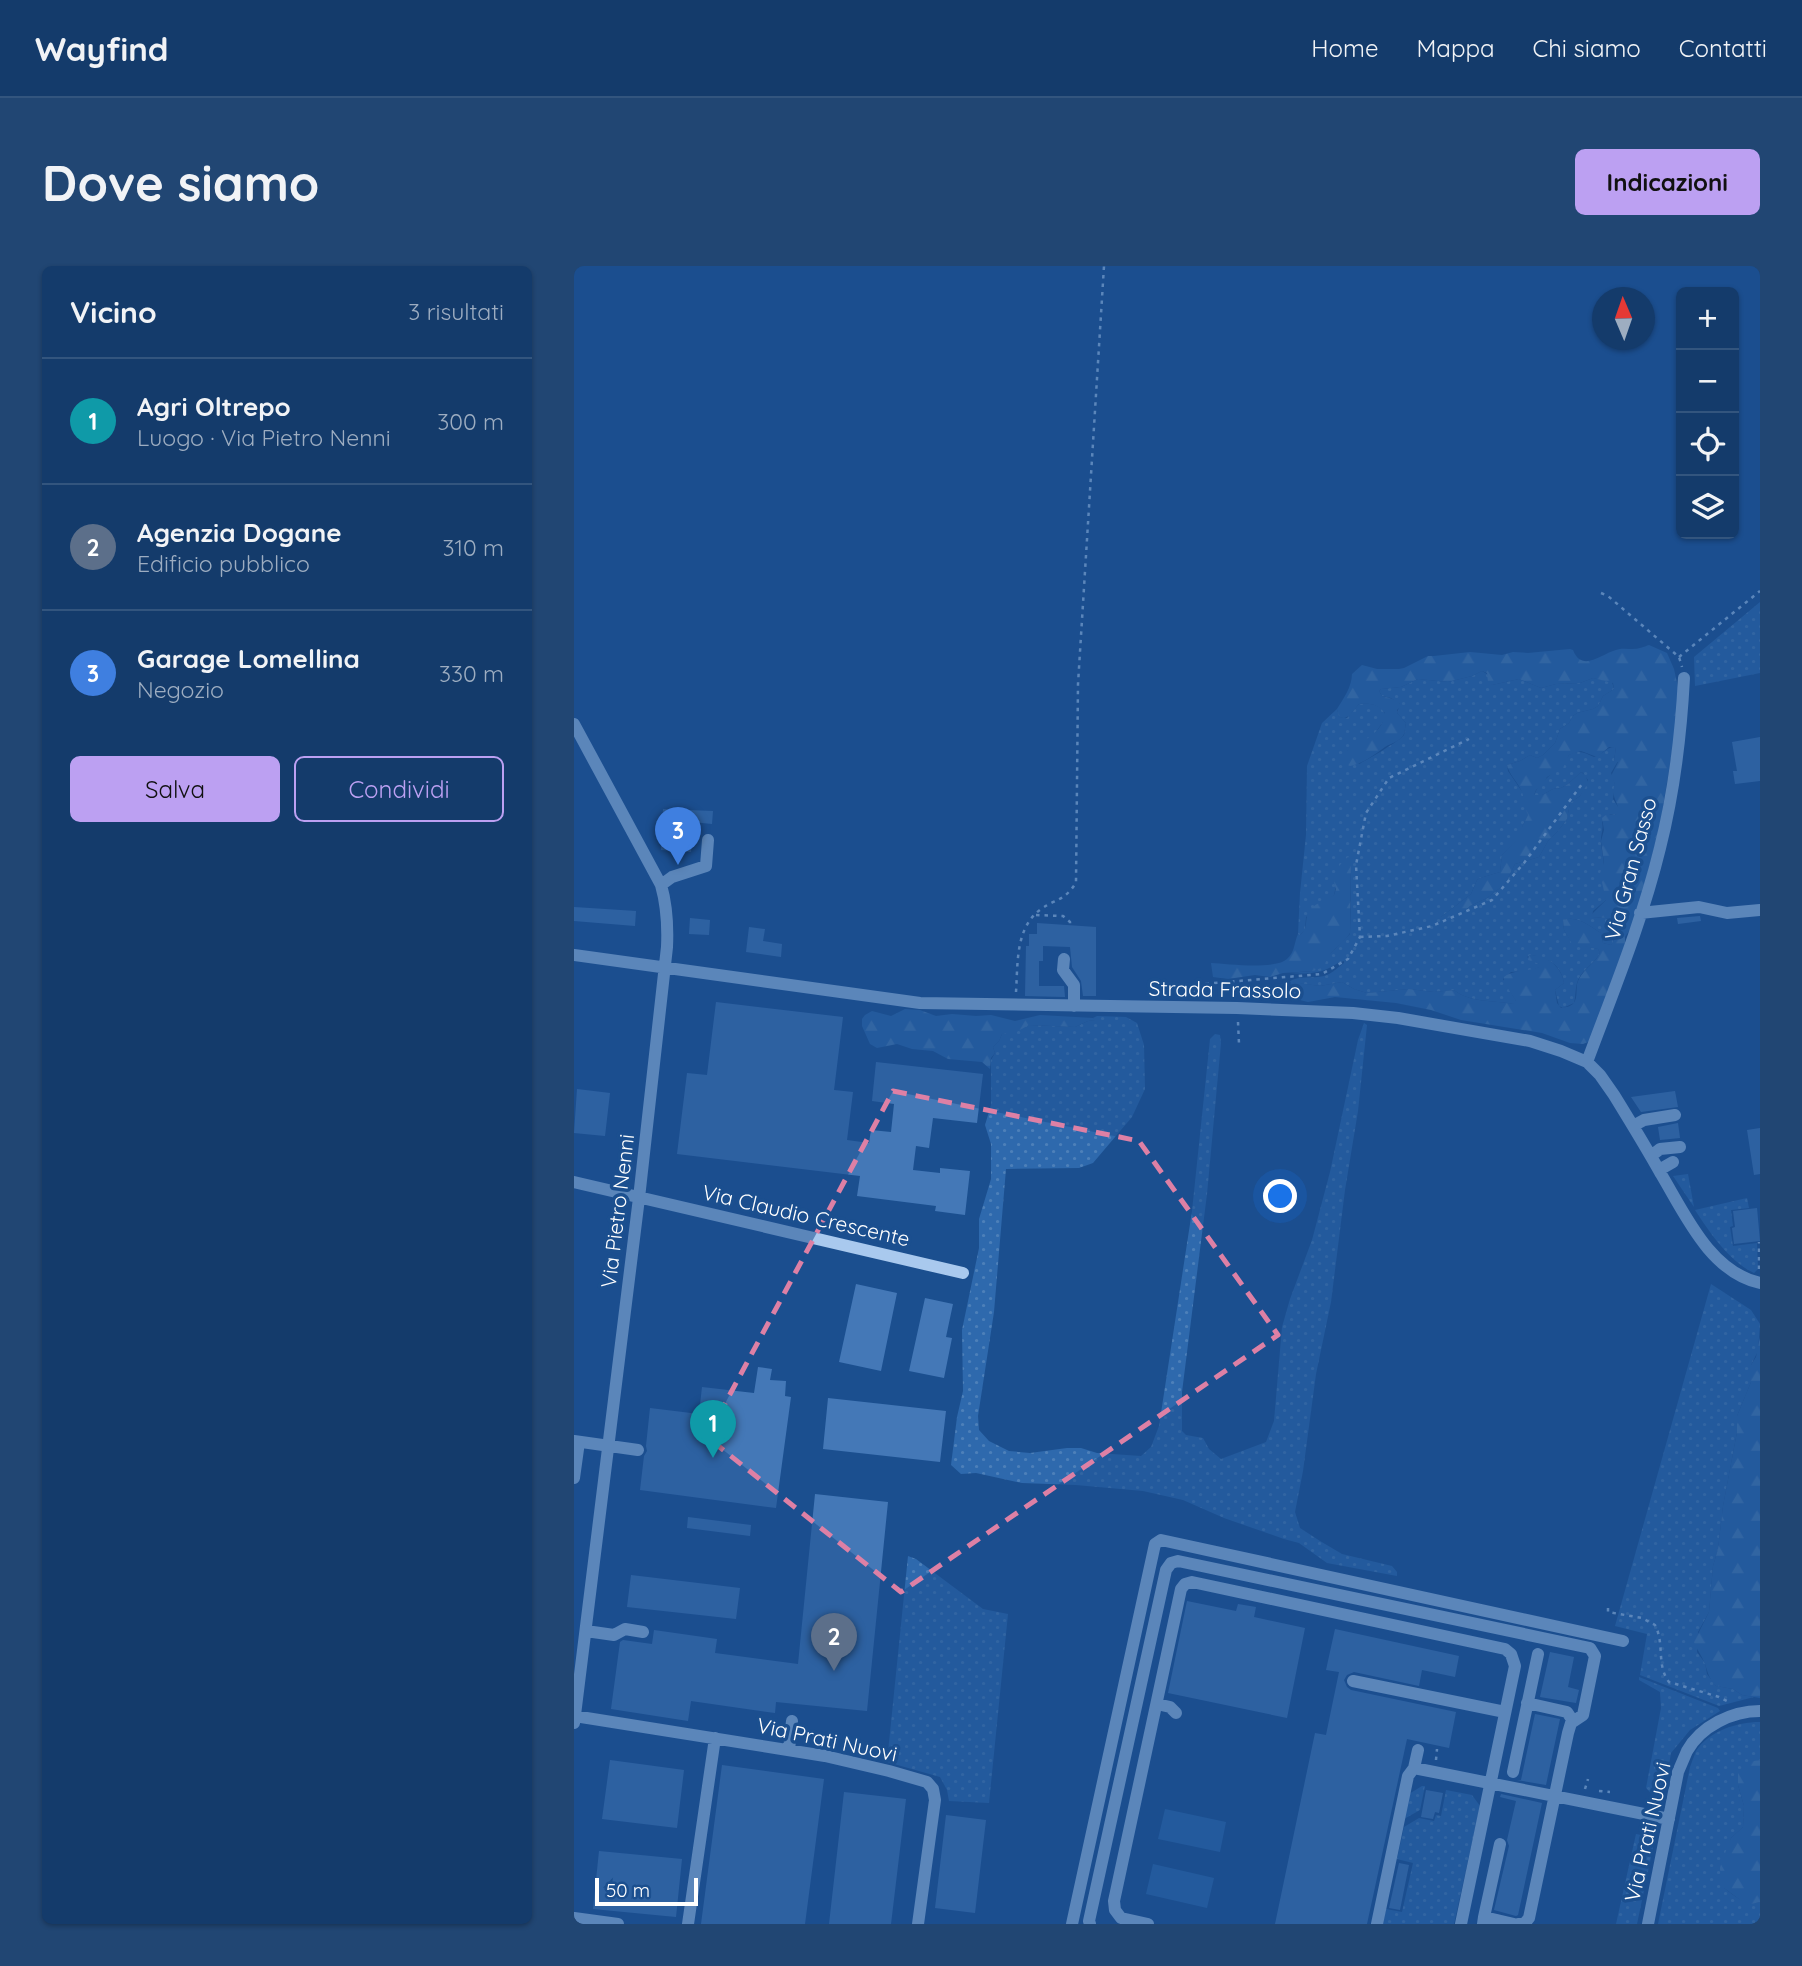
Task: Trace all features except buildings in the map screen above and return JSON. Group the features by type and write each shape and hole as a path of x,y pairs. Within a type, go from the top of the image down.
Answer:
{"street":[{"name":"Via Gran Sasso","path":"1587,1062 1627,958 1660,849 1682,719 1684,678"},
{"name":"Via Pietro Nenni","path":"574,724 661,885 668,913 665,967 639,1198 574,1718"},
{"path":"661,885 672,877 706,866 708,839"},
{"path":"1640,913 1699,907 1727,913 1760,910"},
{"name":"Strada Frassolo","path":"574,955 920,1003 1237,1008 1353,1013 1530,1041 1587,1062 1600,1075 1693,1228 1713,1253 1741,1276 1758,1283"},
{"path":"1064,959 1063,970 1074,985 1074,1006"},
{"path":"1633,1126 1644,1120 1675,1115"},
{"path":"1651,1156 1660,1149 1680,1147"},
{"path":"1659,1170 1673,1162"},
{"name":"Via Claudio Crescente","path":"574,1182 963,1273"},
{"path":"574,1478 577,1442 638,1450"},
{"path":"1072,1924 1155,1544 1161,1540 1623,1641"},
{"path":"1090,1924 1166,1570 1171,1563 1178,1561 1590,1648 1595,1656 1583,1715 1571,1723 1568,1733 1529,1918 1524,1924 1483,1920 1500,1844"},
{"path":"1148,1924 1121,1918 1115,1910 1114,1901 1181,1589 1192,1582 1505,1649 1511,1654 1515,1666 1461,1924"},
{"path":"586,1631 614,1635 625,1629 643,1632"},
{"path":"1513,1772 1538,1654"},
{"path":"1353,1681 1505,1712"},
{"path":"1527,1703 1567,1712 1573,1721"},
{"path":"1157,1704 1170,1707 1176,1713"},
{"name":"Via Prati Nuovi","path":"1648,1924 1678,1772 1688,1751 1706,1730 1717,1722 1736,1714 1760,1712"},
{"name":"Via Prati Nuovi","path":"574,1718 789,1750 889,1771 927,1782 933,1789 935,1800 918,1924"},
{"path":"789,1750 792,1721"},
{"path":"688,1924 715,1738"},
{"path":"1377,1924 1408,1776 1415,1768 1418,1750"},
{"path":"1415,1768 1669,1819"},
{"path":"574,1918 618,1924"}],"path":[{"path":"1014,1006 1021,937 1033,916 1067,895 1076,883 1078,684 1104,266"},
{"path":"1679,657 1760,591"},
{"path":"1601,593 1608,596 1679,657 1684,678"},
{"path":"1183,1007 1190,995 1202,984 1322,974 1348,960 1360,937 1356,865 1366,813 1389,778 1469,739"},
{"path":"1360,937 1387,936 1432,926 1492,900 1524,863 1582,784"},
{"path":"1033,916 1063,916 1070,922 1070,928"},
{"path":"1237,1008 1239,1044"},
{"path":"1758,1283 1759,1242"},
{"path":"1608,1608 1608,1612 1642,1618 1655,1625 1661,1642 1662,1670 1669,1682 1728,1701 1736,1714"}],"highlighted area":[{"path":"893,1091 1139,1141 1278,1335 901,1592 707,1437"}],"green space":[{"path":"1760,602 1760,673 1695,686 1694,657"},
{"path":"1649,645 1667,653 1674,669 1679,692 1677,721 1660,825 1635,922 1625,937 1625,948 1591,1041 1583,1044 1570,1043 1542,1033 1461,1020 1396,1003 1335,997 1308,1002 1288,997 1260,999 1242,993 1249,989 1292,982 1320,986 1342,982 1367,993 1409,989 1434,992 1454,990 1474,999 1513,1004 1516,1001 1504,982 1504,977 1539,967 1539,964 1528,960 1529,955 1535,955 1547,959 1557,967 1563,977 1564,983 1555,990 1557,1003 1561,1008 1572,1004 1576,998 1579,979 1600,953 1598,949 1572,944 1564,930 1563,920 1574,919 1588,924 1601,933 1603,943 1611,945 1613,940 1615,922 1592,917 1592,914 1606,900 1600,873 1604,863 1602,818 1607,814 1615,815 1619,812 1614,795 1615,784 1611,776 1618,762 1614,761 1616,747 1609,747 1597,757 1581,751 1569,755 1563,768 1547,777 1534,795 1561,788 1581,772 1588,783 1580,796 1570,803 1567,819 1548,841 1539,857 1515,864 1505,884 1487,898 1464,912 1440,921 1441,917 1471,894 1477,880 1500,872 1502,855 1521,835 1528,815 1522,792 1507,765 1530,755 1537,758 1543,755 1555,743 1560,729 1577,713 1598,706 1603,696 1614,689 1613,683 1593,678 1580,683 1541,688 1519,679 1492,685 1488,682 1487,673 1482,671 1448,682 1418,679 1401,687 1381,689 1379,691 1382,696 1400,704 1397,713 1406,723 1404,734 1398,741 1350,766 1339,758 1379,729 1385,713 1374,705 1359,704 1344,718 1339,717 1337,709 1349,688 1352,674 1362,665 1377,669 1399,669 1428,656 1470,652 1502,655 1570,649 1581,660 1587,661 1618,649 1637,649"},
{"path":"1482,671 1487,674 1492,685 1519,679 1541,688 1580,683 1593,678 1612,682 1614,689 1603,696 1598,706 1573,716 1569,723 1560,729 1555,743 1543,755 1537,758 1530,755 1507,765 1508,771 1523,793 1528,815 1522,827 1522,835 1502,855 1500,872 1477,880 1471,894 1441,917 1464,912 1487,898 1505,884 1515,864 1539,857 1548,841 1567,819 1570,803 1580,796 1588,780 1581,772 1561,788 1534,795 1569,755 1579,752 1594,757 1616,747 1614,761 1618,761 1611,773 1615,784 1613,799 1620,810 1615,815 1610,814 1602,822 1601,844 1606,900 1593,911 1592,917 1615,922 1613,943 1603,943 1601,933 1583,922 1563,920 1564,930 1572,943 1598,949 1600,953 1578,980 1574,1003 1563,1008 1559,1006 1555,990 1564,983 1560,971 1549,960 1531,955 1527,957 1540,967 1511,972 1503,979 1516,1001 1513,1004 1474,999 1454,990 1434,992 1409,989 1367,993 1342,982 1320,986 1289,982 1324,976 1334,971 1344,961 1318,972 1290,973 1313,971 1350,934 1351,858 1334,895 1306,917 1305,930 1299,936 1298,934 1306,835 1307,766 1322,723 1337,709 1339,717 1347,718 1359,704 1371,704 1382,709 1385,719 1373,736 1347,751 1359,764 1404,735 1406,723 1397,713 1400,704 1382,696 1379,691 1381,689 1401,687 1418,679 1448,682"},
{"path":"1348,857 1351,858 1350,933 1332,952 1324,967 1270,977 1213,977 1211,963 1262,965 1287,959 1298,934 1305,929 1310,910 1334,895 1336,872"},
{"path":"905,1009 920,1010 936,1016 991,1015 1015,1021 1040,1015 1096,1020 1075,1027 1029,1025 1016,1032 1002,1034 993,1047 995,1053 991,1058 990,1069 982,1062 948,1059 933,1051 897,1044 877,1048 870,1044 862,1026 865,1015 872,1011 891,1016"},
{"path":"1126,1017 1137,1023 1144,1045 1145,1089 1132,1117 1093,1163 1079,1168 1006,1169 994,1312 978,1416 979,1430 989,1441 1009,1451 1030,1453 1081,1448 1097,1453 1141,1456 1151,1447 1159,1426 1192,1211 1210,1039 1215,1034 1220,1035 1221,1043 1207,1194 1182,1392 1182,1431 1186,1435 1203,1438 1209,1449 1221,1459 1266,1442 1274,1421 1282,1327 1312,1240 1364,1023 1367,1025 1358,1111 1331,1302 1316,1374 1295,1512 1300,1528 1320,1541 1342,1554 1392,1566 1397,1576 1327,1563 1299,1543 1224,1518 1183,1500 1143,1491 1022,1483 976,1473 961,1474 951,1465 963,1391 962,1330 979,1248 979,1219 991,1179 991,1144 985,1125 991,1105 991,1060 995,1053 993,1047 1002,1034 1029,1025 1075,1027 1095,1020 1093,1018"},
{"path":"1688,1174 1694,1207 1673,1176"},
{"path":"1747,1198 1749,1208 1731,1210 1733,1226 1730,1227 1733,1246 1757,1243 1758,1269 1754,1273 1728,1254 1695,1210"},
{"path":"1711,1284 1751,1310 1760,1324 1758,1351 1751,1365 1751,1382 1737,1416 1737,1432 1713,1566 1709,1612 1698,1632 1697,1652 1716,1686 1754,1697 1719,1706 1640,1675 1647,1634 1615,1626"},
{"path":"1760,1337 1760,1698 1716,1686 1694,1642 1709,1612 1713,1566 1737,1432 1737,1416 1751,1382 1751,1365 1756,1357"},
{"path":"908,1556 916,1559 983,1609 1008,1614 989,1803 949,1801 940,1777 887,1762"},
{"path":"1639,1677 1720,1711 1690,1730 1671,1753 1662,1806 1652,1803 1653,1795 1646,1788 1661,1708 1660,1692 1639,1680"},
{"path":"1760,1722 1760,1760 1748,1763 1738,1785 1744,1806 1743,1827 1731,1838 1724,1888 1745,1902 1760,1902 1760,1924 1658,1924 1690,1767 1696,1751 1708,1738 1724,1729"},
{"path":"1760,1760 1760,1902 1751,1904 1743,1902 1724,1888 1720,1868 1731,1838 1743,1827 1744,1806 1738,1785 1738,1772 1748,1762"},
{"path":"1425,1786 1420,1810 1404,1819 1409,1794"},
{"path":"1446,1790 1472,1795 1480,1806 1454,1924 1383,1924 1386,1909 1402,1912 1413,1863 1397,1859 1404,1827 1419,1818 1434,1821 1436,1815 1441,1816"},
{"path":"1165,1809 1226,1822 1220,1852 1158,1839"},
{"path":"1636,1834 1655,1838 1637,1924 1616,1924"},
{"path":"1153,1864 1214,1878 1207,1908 1146,1894"}],"place":[{"name":"Garage Lomellina","path":"678,865"},
{"name":"Agri Oltrepo","path":"713,1458"},
{"name":"Agenzia Dogane","path":"834,1671"}]}
